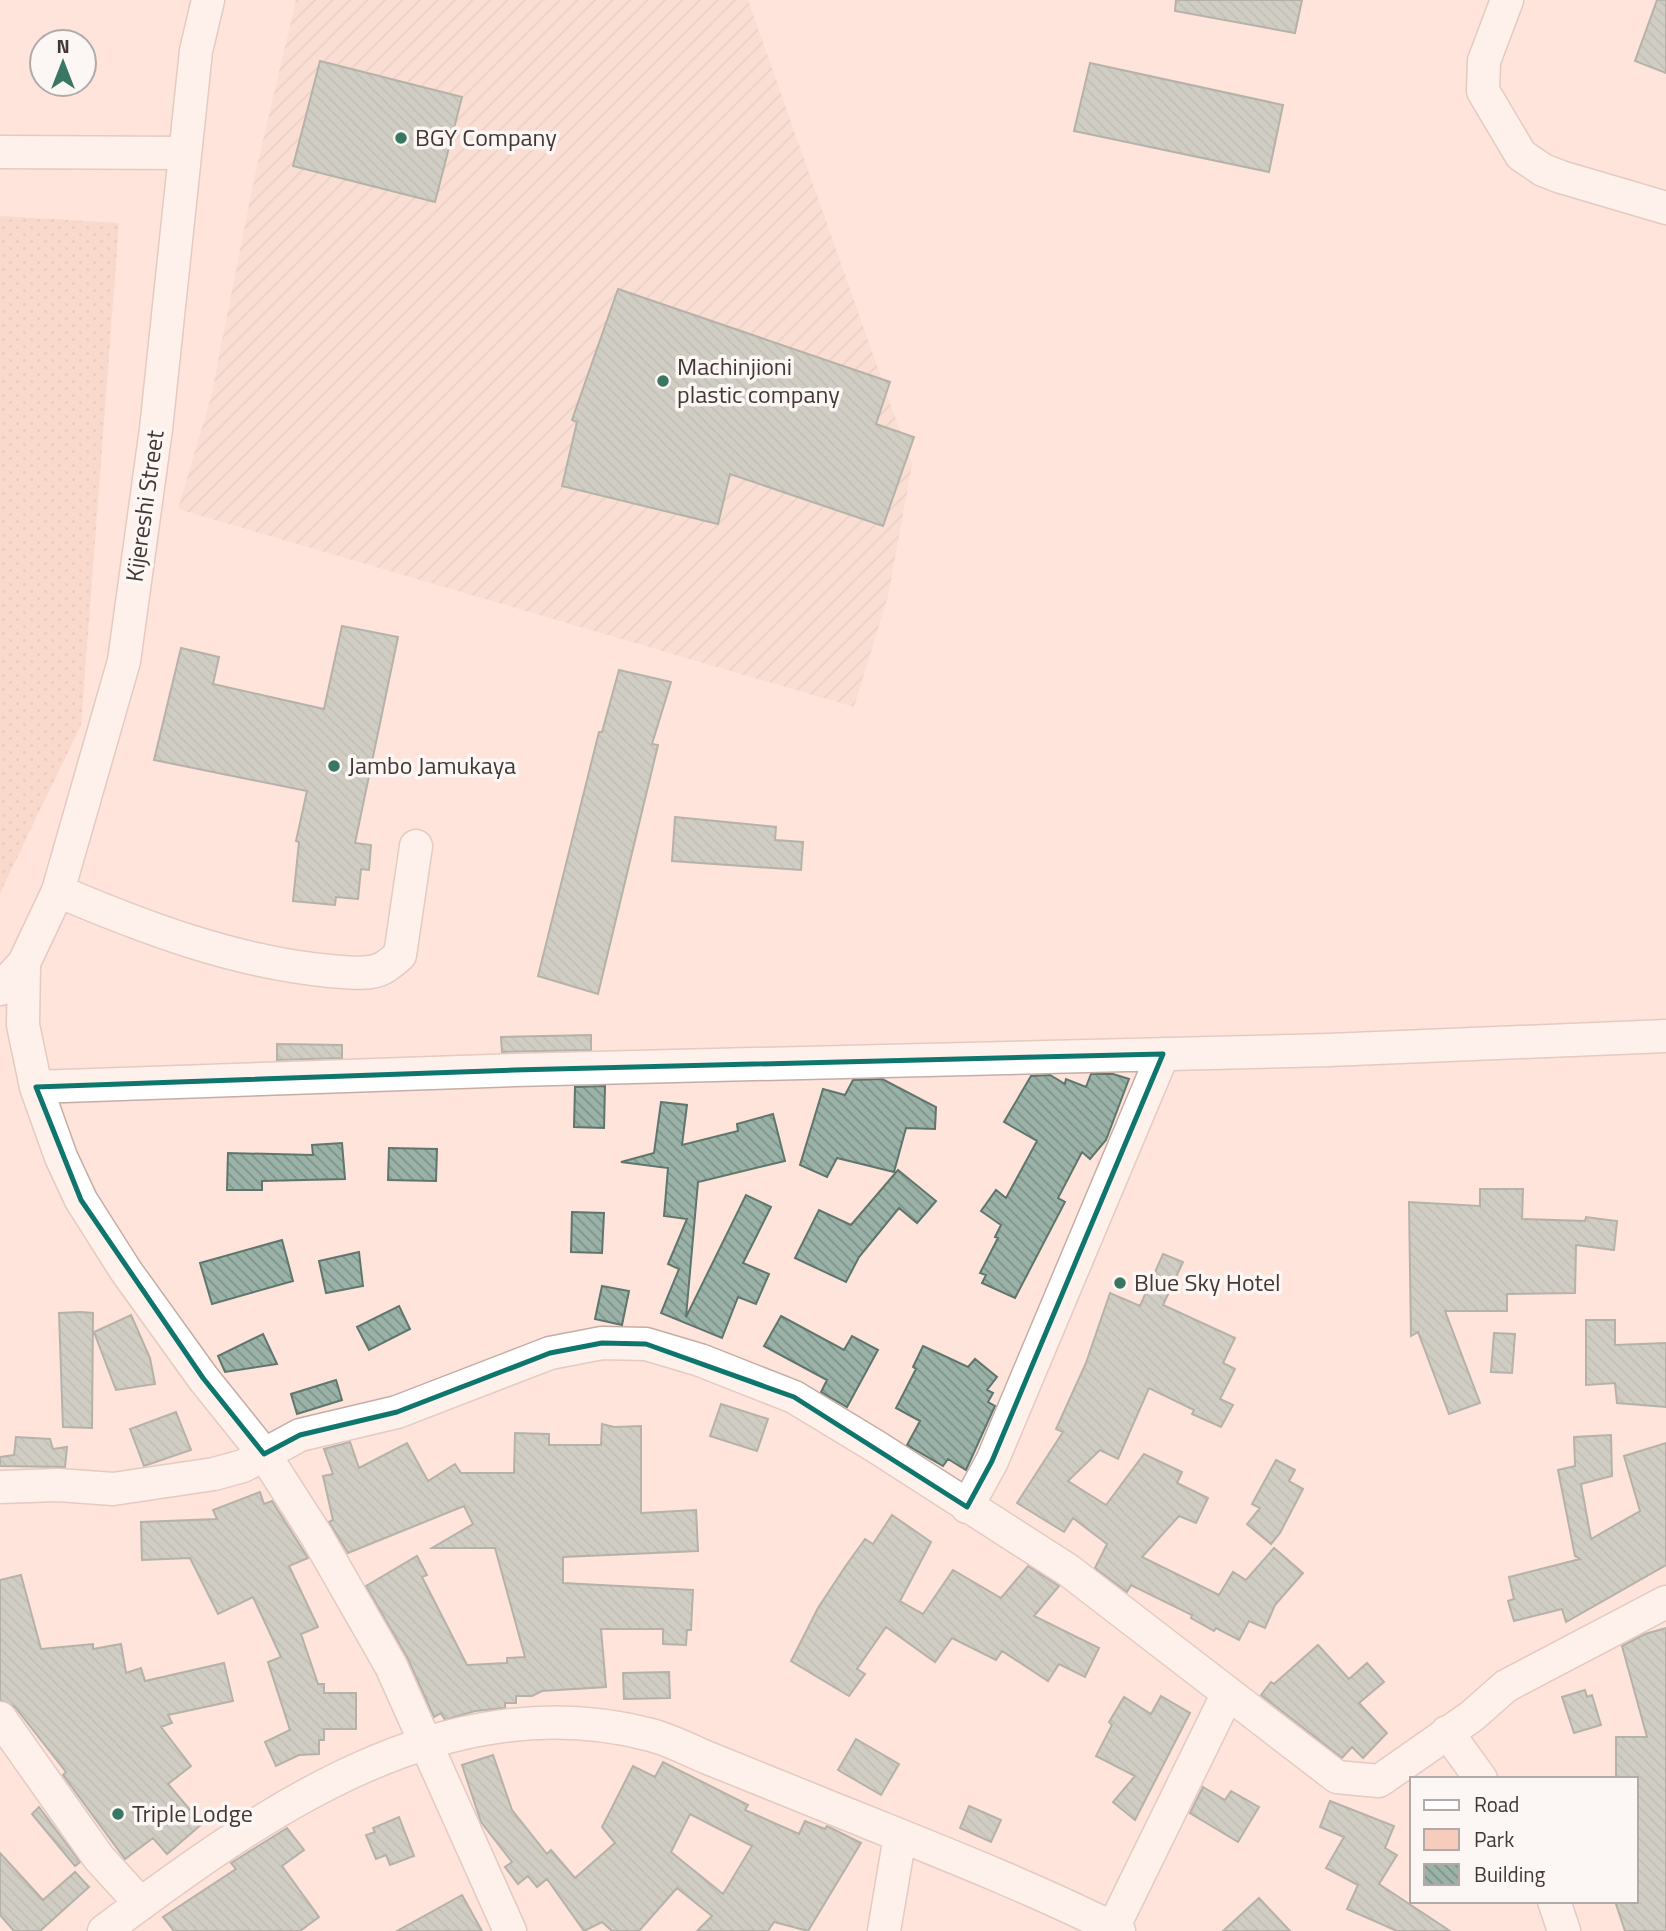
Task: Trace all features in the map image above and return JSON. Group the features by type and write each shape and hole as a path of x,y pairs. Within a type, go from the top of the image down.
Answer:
{"street":[{"name":"Kijereshi Street","path":"0,989 24,963 58,891 124,661 156,429 183,153 196,51 208,0"},
{"path":"1507,0 1484,61 1483,91 1521,155 1543,170 1561,177 1666,208"},
{"path":"0,152 183,153"},
{"path":"58,891 178,938 237,956 327,971 350,973 382,969 400,955 415,846"},
{"path":"24,963 23,1025 36,1087 61,1157 88,1210 126,1272 203,1378 264,1454 316,1535 391,1665 510,1931"},
{"path":"36,1087 514,1070 1163,1054 1666,1036"},
{"path":"967,1507 992,1461 1163,1054"},
{"path":"0,1487 58,1485 113,1489 214,1474 243,1466 300,1435 397,1412 550,1353 602,1343 646,1344 700,1360 794,1397 1068,1570 1337,1777 1379,1781 1506,1686 1666,1602"},
{"path":"104,1931 211,1851 287,1803 424,1742 493,1727 552,1720 653,1735 900,1836 1116,1929 1227,1695"},
{"path":"0,1718 99,1857 141,1904"},
{"path":"1447,1732 1480,1777"},
{"path":"884,1931 900,1836"},
{"path":"1554,1903 1564,1931"}],"highlighted area":[{"path":"1163,1054 992,1461 967,1507 794,1397 646,1344 602,1343 550,1353 397,1412 300,1435 264,1454 203,1378 81,1200 36,1087 514,1070"}],"shaded area":[{"path":"296,0 748,0 912,465 888,596 854,707 178,509 211,397 254,179"}],"green space":[{"path":"0,216 119,223 81,725 0,893"}],"building":[{"path":"1176,0 1302,0 1295,33 1175,11"},
{"path":"1657,0 1666,0 1666,73 1635,61"},
{"path":"320,61 462,97 435,202 293,166"},
{"path":"1090,63 1283,105 1269,172 1074,131"},
{"path":"618,289 890,382 876,424 914,437 883,526 730,474 718,524 562,486 577,422 572,420"},
{"path":"342,626 398,637 355,843 371,845 369,870 361,869 358,899 336,897 335,905 293,901 299,842 296,841 307,791 154,760 181,648 219,657 213,684 324,709"},
{"path":"619,670 671,682 652,744 658,745 598,994 538,976 599,732 602,732"},
{"path":"675,817 776,827 775,840 803,842 801,870 672,861"},
{"path":"591,1035 591,1050 502,1052 501,1037"},
{"path":"277,1044 342,1045 342,1058 277,1060"},
{"path":"1091,1074 1113,1074 1129,1079 1106,1140 1090,1159 1082,1152 1058,1198 1065,1202 1015,1298 982,1283 986,1275 980,1273 998,1238 995,1237 1001,1225 981,1211 996,1190 1006,1198 1037,1141 1004,1122 1031,1076 1050,1075 1065,1084 1066,1079 1086,1087"},
{"path":"882,1079 936,1107 935,1129 906,1128 894,1172 837,1158 827,1177 800,1165 823,1089 845,1095 853,1080"},
{"path":"605,1086 604,1128 574,1127 575,1087"},
{"path":"661,1102 687,1105 682,1145 738,1131 737,1124 773,1114 785,1161 698,1182 686,1317 746,1195 771,1207 743,1263 769,1274 756,1304 738,1297 722,1338 661,1313 679,1269 668,1264 687,1219 664,1216 668,1168 621,1162 654,1153"},
{"path":"342,1143 345,1179 262,1181 262,1190 227,1190 228,1153 313,1155 312,1145"},
{"path":"389,1148 437,1149 436,1181 388,1180"},
{"path":"898,1170 936,1201 917,1223 899,1208 859,1257 846,1282 795,1258 819,1210 851,1225"},
{"path":"1480,1189 1523,1189 1522,1219 1585,1221 1586,1217 1617,1221 1614,1250 1576,1245 1575,1293 1507,1294 1507,1311 1445,1311 1480,1403 1449,1414 1418,1332 1411,1336 1409,1202 1480,1206"},
{"path":"572,1212 604,1213 602,1253 571,1252"},
{"path":"282,1240 293,1281 212,1304 200,1263"},
{"path":"359,1252 363,1286 326,1293 319,1261"},
{"path":"1163,1254 1183,1262 1163,1305 1235,1338 1223,1363 1235,1369 1220,1399 1233,1405 1221,1427 1192,1414 1194,1410 1149,1388 1118,1459 1100,1450 1068,1481 1106,1505 1144,1454 1182,1472 1177,1483 1208,1498 1196,1523 1179,1516 1142,1557 1219,1595 1233,1572 1246,1580 1274,1548 1303,1573 1275,1605 1265,1628 1249,1621 1239,1640 1216,1628 1214,1631 1191,1618 1192,1615 1131,1585 1127,1592 1095,1568 1107,1544 1073,1518 1064,1532 1017,1503 1063,1432 1056,1429 1086,1363 1110,1293 1140,1306"},
{"path":"602,1286 629,1291 622,1325 595,1319"},
{"path":"399,1306 410,1329 369,1350 357,1327"},
{"path":"59,1313 93,1313 92,1428 63,1427"},
{"path":"131,1315 150,1358 155,1384 116,1390 94,1332"},
{"path":"781,1316 844,1350 852,1336 878,1350 847,1407 821,1392 827,1380 764,1346"},
{"path":"1586,1320 1615,1320 1615,1345 1666,1343 1666,1407 1617,1403 1615,1383 1586,1385"},
{"path":"1494,1333 1515,1334 1512,1373 1491,1372"},
{"path":"263,1334 277,1364 225,1372 218,1356"},
{"path":"923,1346 968,1367 975,1359 997,1377 987,1390 993,1393 988,1402 995,1406 966,1470 948,1459 943,1466 907,1445 920,1421 896,1408 916,1369 913,1367"},
{"path":"336,1380 342,1400 297,1414 291,1394"},
{"path":"721,1404 768,1419 757,1451 710,1436"},
{"path":"176,1412 191,1450 144,1466 130,1429"},
{"path":"602,1424 614,1427 641,1426 641,1513 696,1510 698,1551 563,1557 563,1583 693,1590 691,1630 687,1630 686,1645 663,1644 663,1629 601,1629 606,1687 542,1691 532,1696 516,1696 516,1703 505,1703 505,1708 475,1711 445,1720 441,1713 434,1717 407,1657 366,1586 417,1556 427,1575 422,1577 467,1665 507,1663 507,1658 525,1657 495,1548 432,1548 473,1524 464,1506 348,1553 329,1522 333,1520 323,1476 333,1474 324,1449 350,1442 359,1468 407,1443 428,1481 455,1464 461,1473 514,1473 515,1433 549,1434 549,1445 601,1445"},
{"path":"1611,1435 1612,1476 1581,1484 1591,1539 1640,1511 1624,1456 1666,1443 1666,1565 1566,1622 1562,1609 1514,1621 1508,1601 1514,1599 1509,1577 1580,1559 1575,1556 1558,1470 1575,1466 1574,1437"},
{"path":"16,1437 50,1439 53,1449 67,1447 65,1467 0,1466 0,1457 14,1455"},
{"path":"1276,1460 1295,1470 1289,1481 1303,1489 1280,1533 1271,1544 1247,1524 1260,1508 1252,1504"},
{"path":"260,1492 264,1504 272,1501 308,1558 289,1566 318,1627 301,1634 318,1684 324,1684 324,1693 356,1693 356,1729 324,1729 324,1740 319,1740 319,1754 299,1755 276,1766 265,1742 290,1730 268,1662 281,1657 253,1597 218,1614 190,1558 142,1560 141,1522 217,1519 213,1510"},
{"path":"892,1515 931,1542 900,1601 923,1614 953,1570 1001,1598 1028,1566 1059,1586 1034,1616 1099,1648 1085,1677 1059,1664 1048,1681 1002,1651 996,1660 952,1638 935,1662 886,1627 857,1669 865,1674 849,1696 791,1661 818,1608 845,1567 865,1539 873,1544"},
{"path":"21,1575 41,1649 93,1644 93,1649 121,1644 126,1673 141,1668 145,1681 224,1663 233,1701 168,1715 172,1723 161,1727 191,1766 168,1784 202,1824 167,1854 153,1838 125,1859 63,1775 66,1772 15,1707 0,1700 0,1580"},
{"path":"1666,1628 1666,1931 1625,1931 1616,1903 1638,1903 1638,1777 1616,1777 1616,1737 1647,1737 1622,1646 1645,1634"},
{"path":"1318,1645 1349,1679 1367,1663 1384,1682 1359,1703 1387,1733 1363,1758 1352,1747 1342,1758 1261,1695 1271,1682 1274,1684"},
{"path":"669,1672 670,1698 624,1699 623,1673"},
{"path":"1585,1690 1587,1697 1592,1695 1601,1725 1574,1733 1562,1697"},
{"path":"1161,1696 1190,1713 1135,1820 1113,1802 1135,1776 1096,1756 1112,1725 1109,1722 1124,1697 1151,1714"},
{"path":"856,1739 899,1764 881,1795 838,1770"},
{"path":"493,1755 512,1810 547,1854 551,1850 575,1878 615,1843 602,1827 633,1766 655,1777 663,1762 748,1805 745,1810 799,1834 805,1821 825,1829 827,1826 861,1843 808,1931 774,1922 768,1931 697,1931 712,1916 677,1888 639,1931 612,1931 602,1922 584,1931 547,1879 537,1887 528,1876 518,1884 505,1867 512,1862 481,1822 462,1765","holes":["690,1814 752,1846 723,1894 671,1852"]},
{"path":"1203,1787 1225,1800 1231,1791 1259,1807 1238,1842 1190,1813"},
{"path":"1330,1801 1394,1826 1385,1848 1397,1855 1379,1884 1450,1931 1397,1931 1347,1909 1358,1885 1326,1868 1344,1837 1320,1827"},
{"path":"969,1806 1001,1820 991,1842 960,1828"},
{"path":"39,1807 80,1862 75,1866 32,1814"},
{"path":"399,1817 414,1856 390,1865 386,1855 376,1859 366,1835 375,1832 373,1828"},
{"path":"287,1828 304,1850 282,1866 319,1917 300,1931 174,1931 163,1917 236,1869 231,1863"},
{"path":"0,1853 43,1900 75,1872 89,1887 40,1931 14,1931 0,1915"},
{"path":"462,1895 482,1931 397,1931"},
{"path":"1259,1898 1290,1931 1223,1931"}],"place":[{"name":"BGY Company","path":"401,138"},
{"name":"Machinjioni plastic company","path":"663,381"},
{"name":"Jambo Jamukaya","path":"334,766"},
{"name":"Blue Sky Hotel","path":"1120,1283"},
{"name":"Triple Lodge","path":"118,1814"}]}
